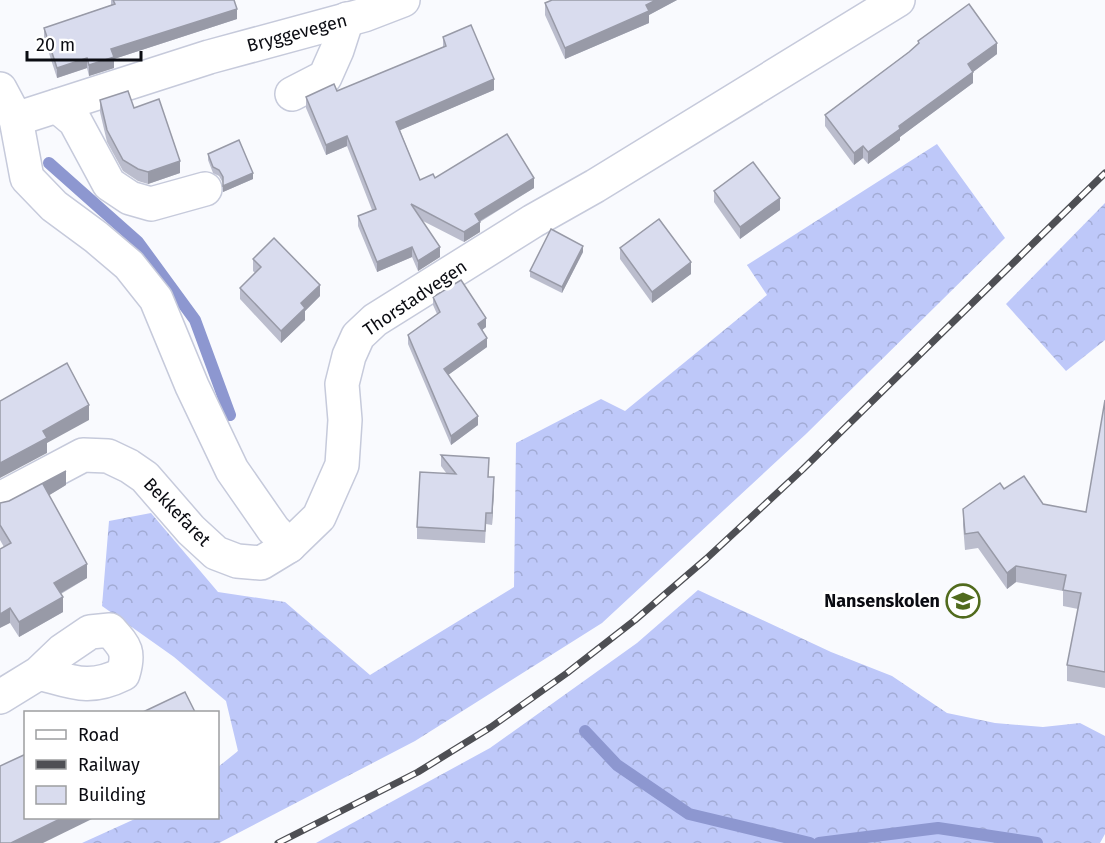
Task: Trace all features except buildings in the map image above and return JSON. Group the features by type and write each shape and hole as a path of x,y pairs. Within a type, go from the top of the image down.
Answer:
{"street":[{"name":"Bryggevegen","path":"16,119 209,57 347,19 403,0"},
{"name":"Thorstadvegen","path":"289,546 319,517 342,465 345,420 342,384 349,356 358,336 375,320 533,221 595,186 898,0"},
{"path":"292,94 324,77 337,50 347,19"},
{"path":"0,89 16,119 27,178 54,206 129,265 156,299 192,386 232,470 273,529 289,546"},
{"path":"57,106 75,121 109,184 130,198 151,204 205,189"},
{"name":"Bekkefaret","path":"0,499 83,455 108,456 145,477 191,530 216,553 237,561 261,563 289,546"},
{"path":"0,697 39,673"}],"green space":[{"path":"937,144 1005,238 806,434 602,623 415,741 219,843 82,843 135,819 219,819 219,766 238,751 226,701 174,657 102,606 109,521 151,513 218,592 285,602 370,675 514,587 516,443 601,399 625,411 767,295 747,265"},
{"path":"1105,203 1105,340 1066,371 1006,304"},
{"path":"698,590 831,652 892,676 947,713 995,723 1043,727 1080,723 1105,736 1105,834 1100,843 316,843 490,748 637,643"}],"waterway":[{"path":"49,163 138,242 195,320 230,415"},
{"path":"585,731 617,765 689,814 810,843"},
{"path":"819,843 938,828 1037,843"}],"railway":[{"path":"278,843 418,772 491,727 567,673 635,620 706,559 803,469 1105,173"}],"place":[{"name":"Nansenskolen","path":"963,601"}]}
